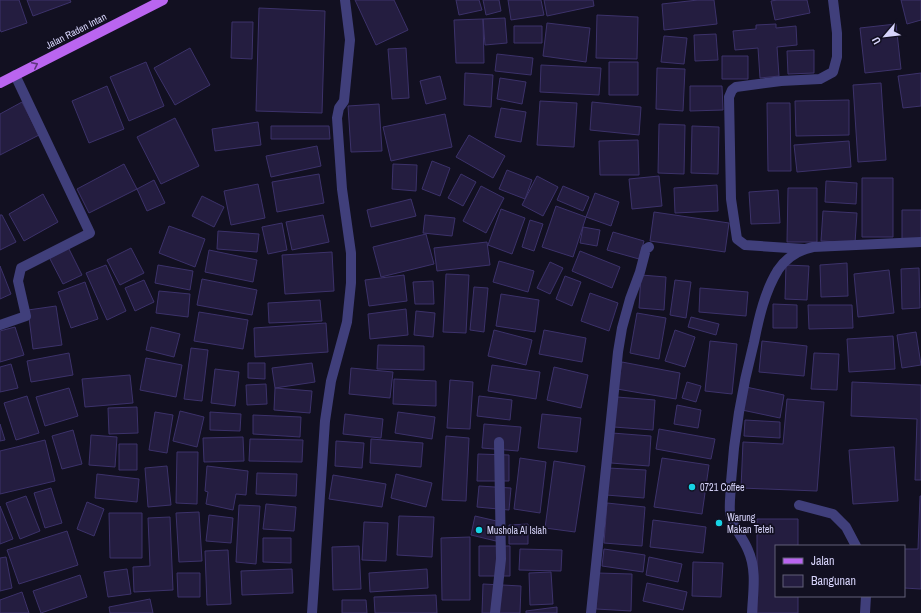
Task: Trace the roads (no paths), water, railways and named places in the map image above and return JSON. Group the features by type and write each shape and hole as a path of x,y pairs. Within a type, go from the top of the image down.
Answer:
{"main road":[{"name":"Jalan Raden Intan","path":"0,83 163,0"}],"street":[{"path":"312,613 325,421 331,381 347,322 351,283 352,253 342,189 336,118 339,108 344,101 350,40 345,0"},
{"path":"804,249 745,245 737,239 731,199 729,97 732,90 736,87 781,81 820,79 833,72 837,57 837,33 833,0"},
{"path":"0,325 26,316 18,281 21,268 90,233 15,75"},
{"path":"752,613 753,563 748,549 734,527 730,512 733,454 744,380 761,310 779,270 795,254 812,247 921,242"},
{"path":"591,613 618,352 622,328 630,299 640,272 646,249 649,247"},
{"path":"495,613 502,559 499,442"},
{"path":"799,505 833,514 846,527 855,545"},
{"path":"865,613 866,597"}],"place":[{"name":"0721 Coffee","path":"692,487"},
{"name":"Warung Makan Teteh","path":"719,523"},
{"name":"Mushola Al Islah","path":"479,530"}]}
